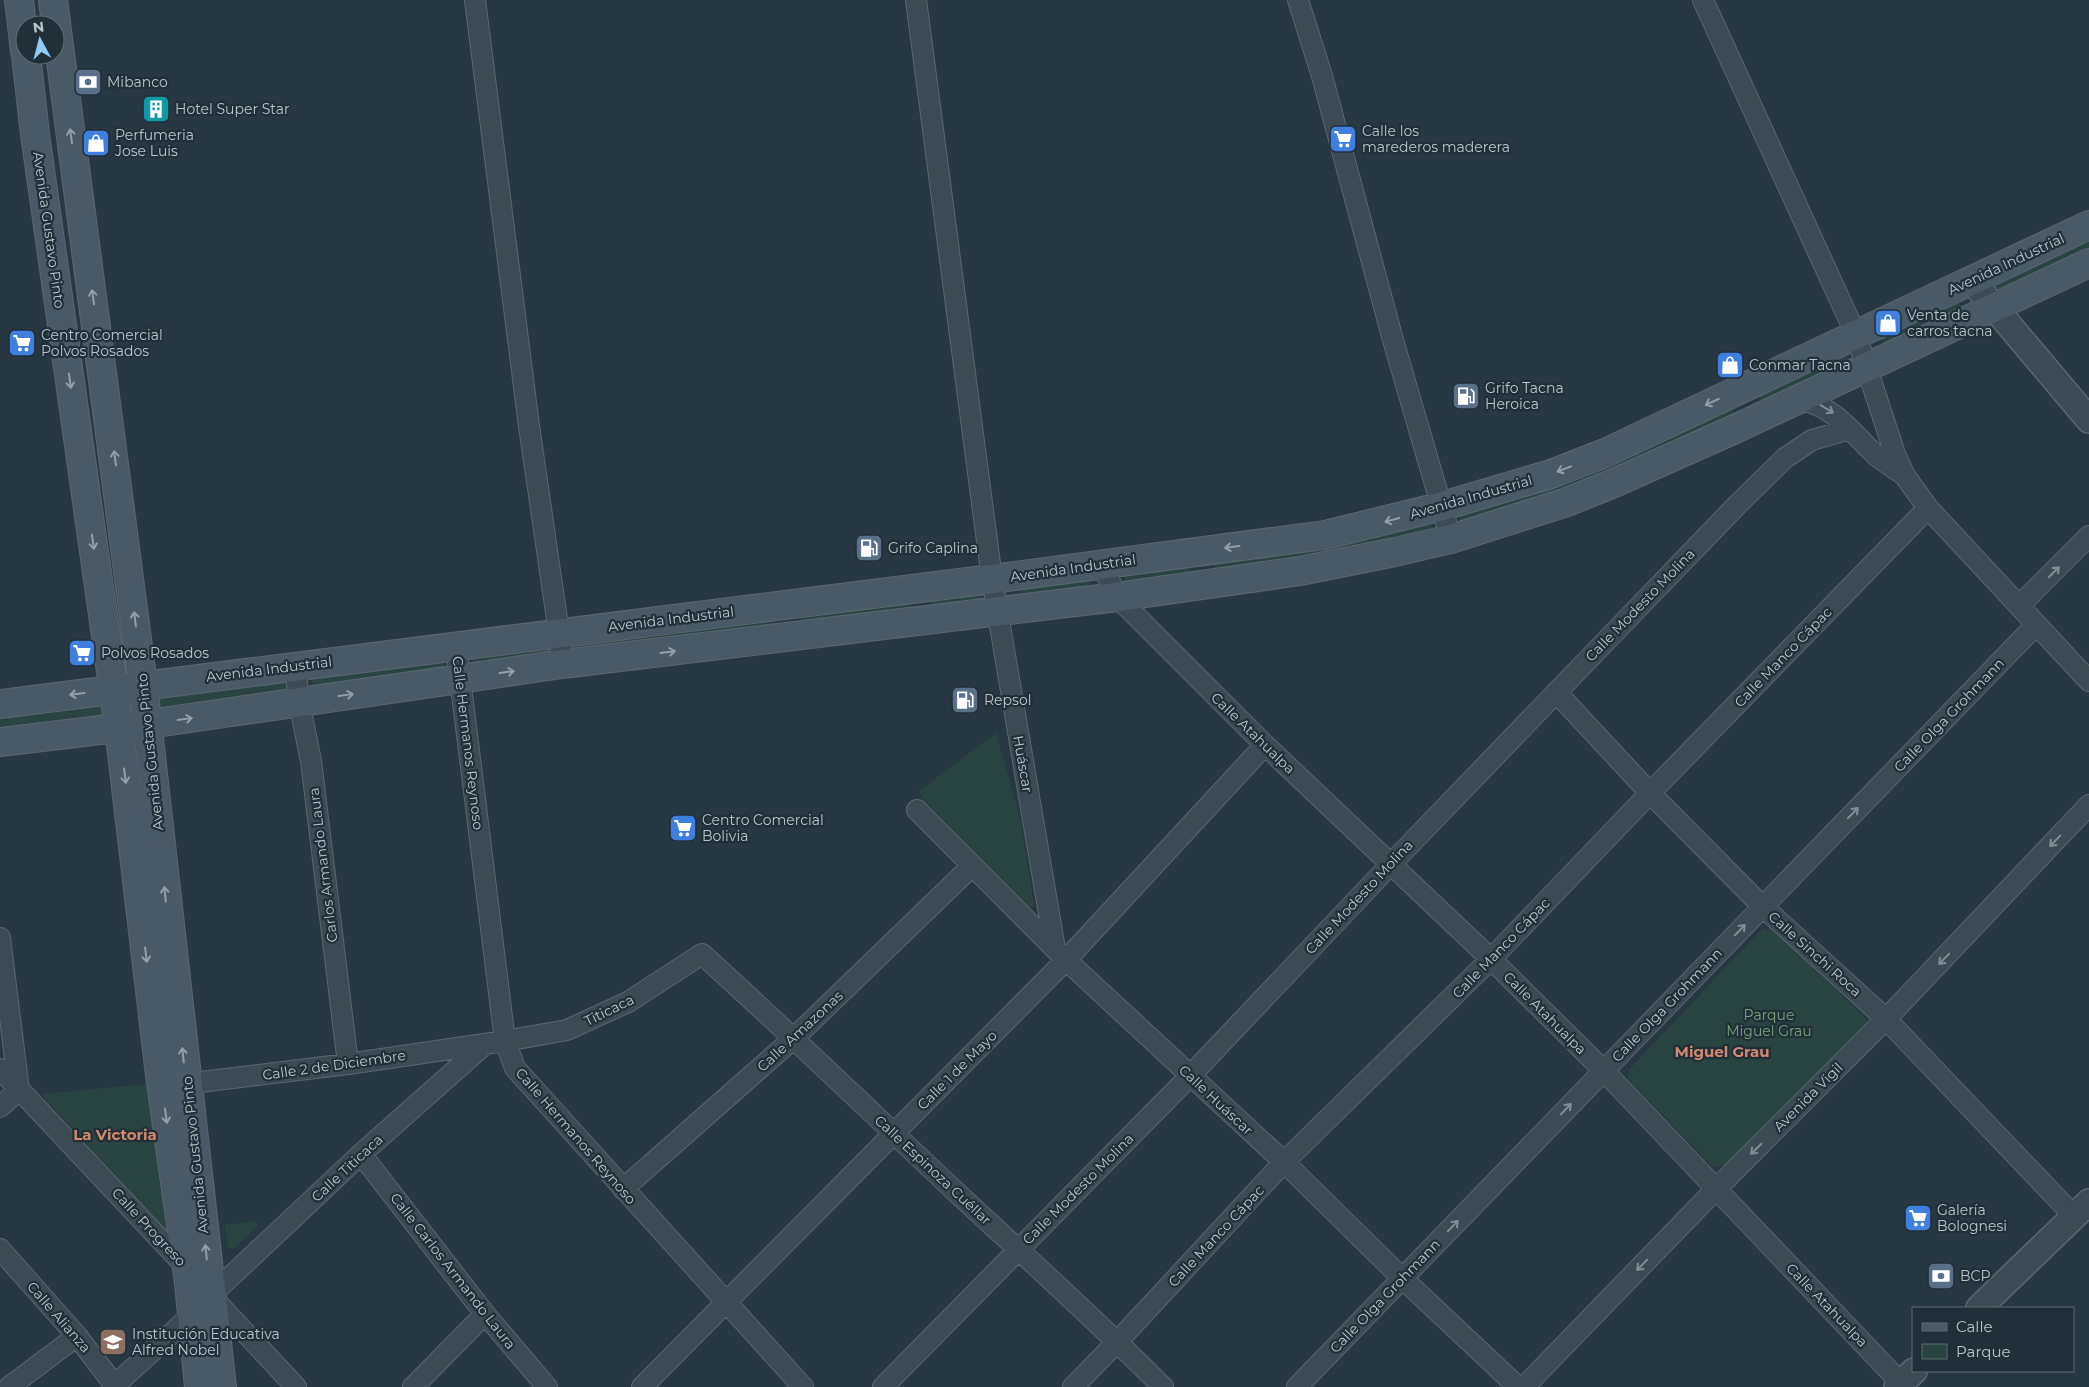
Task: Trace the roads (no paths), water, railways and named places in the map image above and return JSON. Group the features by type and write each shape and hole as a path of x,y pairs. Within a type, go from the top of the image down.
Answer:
{"main road":[{"path":"19,0 21,15"},
{"name":"Avenida Gustavo Pinto","path":"53,0 143,685 186,1266 199,1387"},
{"name":"Avenida Gustavo Pinto","path":"27,65 35,134 119,728 174,1085 211,1295 222,1387"},
{"name":"Avenida Industrial","path":"0,704 1102,565 1325,535 1443,506 1551,474 1606,453 2089,225"},
{"path":"0,742 119,728 562,664 996,612 1202,585 1339,564 1451,539 1567,502 1614,483 1754,420 2089,263"},
{"path":"1739,390 1754,420"},
{"path":"1198,552 1202,585"},
{"path":"786,604 790,637"}],"street":[{"path":"476,0 528,416 562,664"},
{"name":"Huáscar","path":"916,0 996,612 1061,954"},
{"path":"1298,0 1322,76 1390,331 1443,506 1451,539"},
{"path":"1703,0 1856,335 1894,454 1905,476 1928,508 2089,681"},
{"path":"1972,281 2089,420"},
{"path":"1798,399 1830,410 1879,458 1905,476"},
{"name":"Calle Modesto Molina","path":"882,1387 1190,1076 1390,864 1738,504 1785,458 1812,440 1850,429"},
{"name":"Calle Manco Cápac","path":"1072,1387 1118,1341 1284,1162 1491,959 1928,508"},
{"path":"2020,606 2089,536"},
{"name":"Calle Atahualpa","path":"1102,565 1117,596 1265,745 1491,959 1604,1071 1716,1189 1904,1380"},
{"name":"Calle Olga Grohmann","path":"1297,1387 2036,625"},
{"name":"Calle Hermanos Reynoso","path":"456,646 505,1041 515,1068 622,1189 803,1387"},
{"name":"Carlos Armando Laura","path":"294,666 311,761 348,1064"},
{"name":"Calle Sinchi Roca","path":"1556,692 1650,793 1762,906 1886,1019 2082,1209"},
{"name":"Calle 1 de Mayo","path":"642,1387 894,1134 1061,954 1265,745"},
{"name":"Avenida Vigil","path":"1524,1387 1716,1189 1886,1019 2089,806"},
{"name":"Calle Huáscar","path":"917,810 1061,954 1284,1162 1402,1278 1518,1387"},
{"name":"Calle Amazonas","path":"622,1189 794,1038 972,866"},
{"path":"0,938 19,1090 0,1107"},
{"name":"Titicaca","path":"505,1041 567,1030 628,1002 702,954"},
{"name":"Calle Espinoza Cuéllar","path":"702,954 1118,1341 1163,1387"},
{"name":"Calle 2 de Diciembre","path":"174,1085 348,1064 505,1041"},
{"name":"Calle Titicaca","path":"211,1295 361,1154 485,1044"},
{"name":"Calle Progreso","path":"0,1070 186,1266 296,1387"},
{"name":"Calle Carlos Armando Laura","path":"361,1154 485,1314 547,1387"},
{"path":"1980,1307 2082,1209"},
{"name":"Calle Alianza","path":"0,1249 77,1336 116,1386"},
{"path":"413,1387 485,1314"},
{"path":"116,1386 191,1316"},
{"path":"10,1387 77,1336"}],"place":[{"name":"Mibanco","path":"88,82"},
{"name":"Hotel Super Star","path":"156,109"},
{"name":"Calle los marederos maderera","path":"1343,139"},
{"name":"Perfumeria Jose Luis","path":"96,143"},
{"name":"Venta de carros tacna","path":"1888,323"},
{"name":"Centro Comercial Polvos Rosados","path":"22,343"},
{"name":"Conmar Tacna","path":"1730,365"},
{"name":"Grifo Tacna Heroica","path":"1466,396"},
{"name":"Grifo Caplina","path":"869,548"},
{"name":"Polvos Rosados","path":"82,653"},
{"name":"Repsol","path":"965,700"},
{"name":"Centro Comercial Bolivia","path":"683,828"},
{"name":"Galería Bolognesi","path":"1918,1218"},
{"name":"BCP","path":"1941,1276"},
{"name":"Institución Educativa Alfred Nobel","path":"113,1342"}],"district":[{"name":"Miguel Grau","path":"1722,1051"},
{"name":"La Victoria","path":"115,1134"}],"park label":[{"name":"Parque Miguel Grau","path":"1769,1024"}]}
